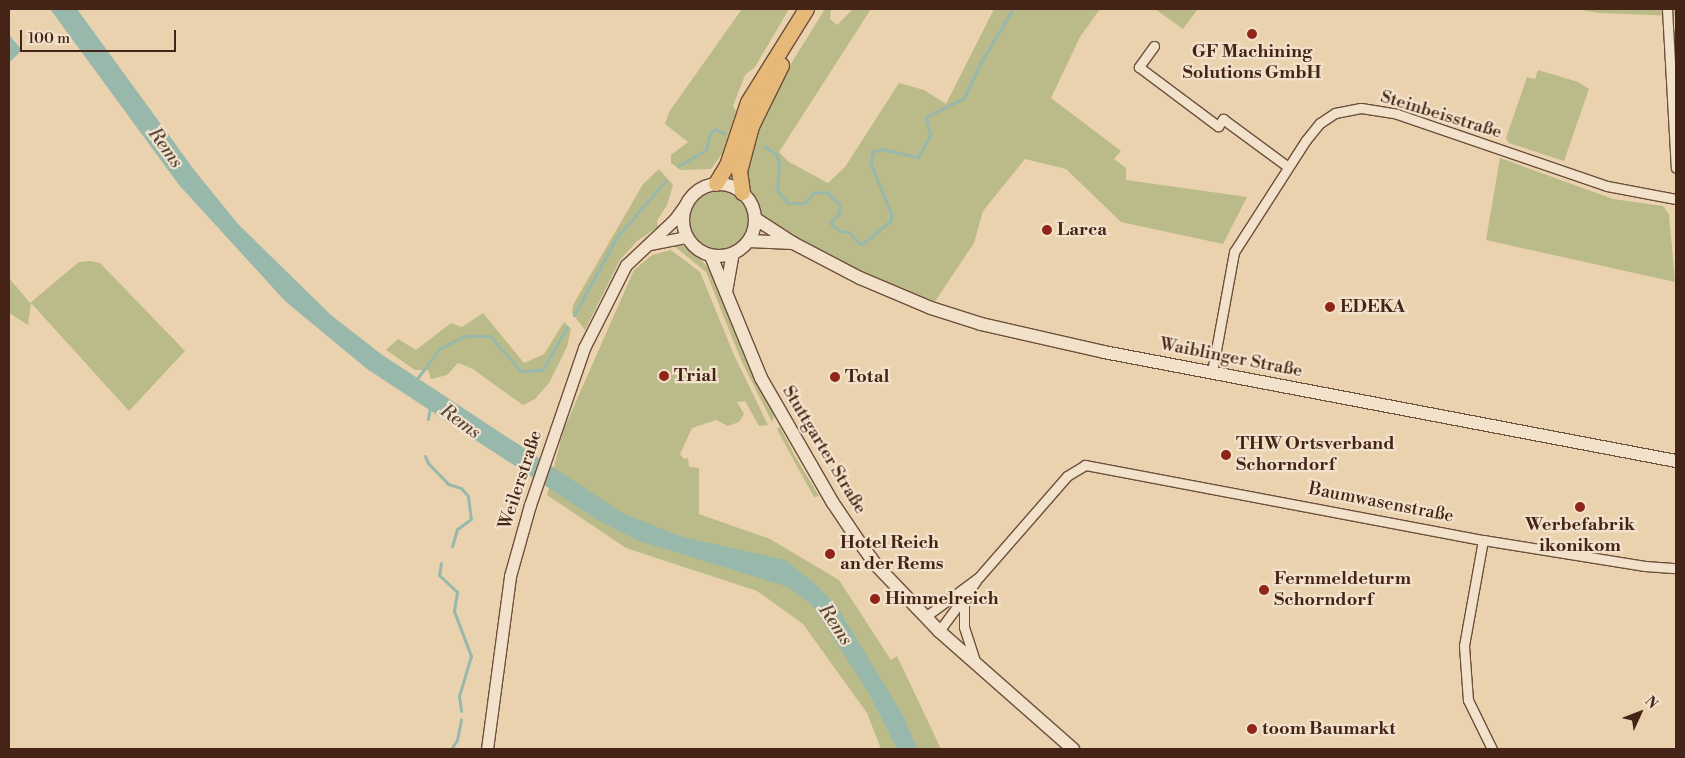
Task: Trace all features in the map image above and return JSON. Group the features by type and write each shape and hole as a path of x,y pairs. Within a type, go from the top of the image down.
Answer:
{"highway":[{"path":"716,183 727,165 748,102 806,9"},
{"path":"742,192 739,171 750,126 784,60 790,37"}],"main road":[{"path":"716,183 742,192 751,204 756,219 749,241 732,254 711,256 697,249 686,236 683,226 685,205 698,189 716,183"},
{"name":"Waiblinger Straße","path":"756,219 793,243 904,298 981,324 1038,338 1676,461"},
{"name":"Waiblinger Straße","path":"749,241 793,243"},
{"path":"726,294 732,254"},
{"name":"Stuttgarter Straße","path":"711,256 761,378 833,503 876,565 925,617 978,668 1073,749"}],"street":[{"path":"1667,9 1676,168"},
{"path":"1154,46 1139,67 1218,126 1223,119 1287,166"},
{"name":"Steinbeisstraße","path":"1212,372 1234,252 1287,166 1320,124 1335,113 1361,108 1397,114 1607,186 1676,199"},
{"name":"Weilerstraße","path":"487,749 510,576 530,504 584,348 617,280 635,253 649,244 685,205"},
{"name":"Weilerstraße","path":"649,244 686,236"},
{"name":"Baumwasenstraße","path":"939,631 979,577 1067,476 1085,465 1483,540 1645,566 1676,568"},
{"path":"1483,540 1464,646 1468,700 1492,749"},
{"name":"Baumwasenstraße","path":"925,617 979,577"},
{"path":"964,599 964,627 978,668"}],"green space":[{"path":"742,9 789,9 755,67 745,75 733,106 736,111 722,154 711,169 680,170 671,163 671,155 688,142 665,124 669,112"},
{"path":"825,9 831,9 830,19 837,25 853,9 871,9 779,152 789,162 828,183 845,167 899,83 924,90 946,104 994,9 1100,9 1080,37 1051,98 1121,151 1114,159 1126,168 1126,180 1247,197 1223,244 1121,222 1066,169 1025,159 983,211 974,243 934,303 864,275 764,220 746,188 746,163 774,91"},
{"path":"1155,9 1198,9 1183,29"},
{"path":"1575,9 1676,9 1676,16 1599,13"},
{"path":"1538,70 1578,82 1589,89 1564,161 1509,143 1506,138 1527,77 1535,79"},
{"path":"1500,158 1613,199 1663,206 1669,214 1675,282 1486,240"},
{"path":"659,169 673,185 667,205 657,221 658,227 637,241 620,260 585,330 572,313 573,305 643,184"},
{"path":"719,190 736,195 741,199 745,204 750,221 745,238 741,243 736,247 719,252 702,247 697,243 693,238 688,221 693,204 697,199 702,195"},
{"path":"677,242 695,253 709,269 746,360 774,416 772,422 741,360 706,272 674,246"},
{"path":"671,250 700,272 734,355 768,425 759,426 745,401 737,402 744,414 739,422 728,426 716,420 692,428 680,454 684,459 688,458 689,467 699,468 699,514 770,539 839,580 891,660 897,656 941,749 881,749 867,713 803,624 757,591 626,548 547,495 563,431 634,270 652,255"},
{"path":"90,261 100,263 185,351 129,411 31,303 28,325 9,313 9,278 30,303 79,262"},
{"path":"483,313 524,363 544,354 564,322 571,329 567,347 549,383 535,399 523,405 473,369 458,363 447,375 431,379 428,370 415,370 386,350 398,339 416,350 451,323 462,327"},
{"path":"780,427 819,496 814,497 777,429"}],"water":[{"name":"Rems","path":"50,9 77,9 195,171 238,224 331,315 381,354 624,514 683,537 785,560 812,581 836,605 904,717 917,749 897,749 867,690 811,604 788,587 636,540 596,519 367,369 285,301 179,185"},
{"path":"9,35 22,50 9,63"}],"waterway":[{"path":"764,146 776,154 779,163 777,191 788,203 805,203 813,193 826,192 840,204 839,213 830,223 840,231 849,232 860,244 865,242 891,220 891,213 871,165 872,152 882,149 918,157 930,135 926,117 964,98 982,60 1013,9"},
{"path":"678,166 706,150 710,133 715,129 724,133"},
{"path":"574,315 617,237 666,180"},
{"path":"416,380 439,349 465,336 490,336 521,371 542,370 567,327"},
{"name":"Rems","path":"428,419 430,407"},
{"path":"425,456 428,463 448,484 461,488 468,496 471,519 457,529 452,546"},
{"path":"441,563 439,575 457,592 454,611 471,656 459,696 461,711"},
{"path":"451,749 457,740 461,719"}],"place":[{"name":"GF Machining Solutions GmbH","path":"1252,34"},
{"name":"Larca","path":"1047,230"},
{"name":"EDEKA","path":"1330,307"},
{"name":"Trial","path":"664,376"},
{"name":"Total","path":"835,377"},
{"name":"THW Ortsverband Schorndorf","path":"1226,455"},
{"name":"Werbefabrik ikonikom","path":"1580,507"},
{"name":"Hotel Reich an der Rems","path":"830,554"},
{"name":"Fernmeldeturm Schorndorf","path":"1264,590"},
{"name":"Himmelreich","path":"875,599"},
{"name":"toom Baumarkt","path":"1252,729"}]}
